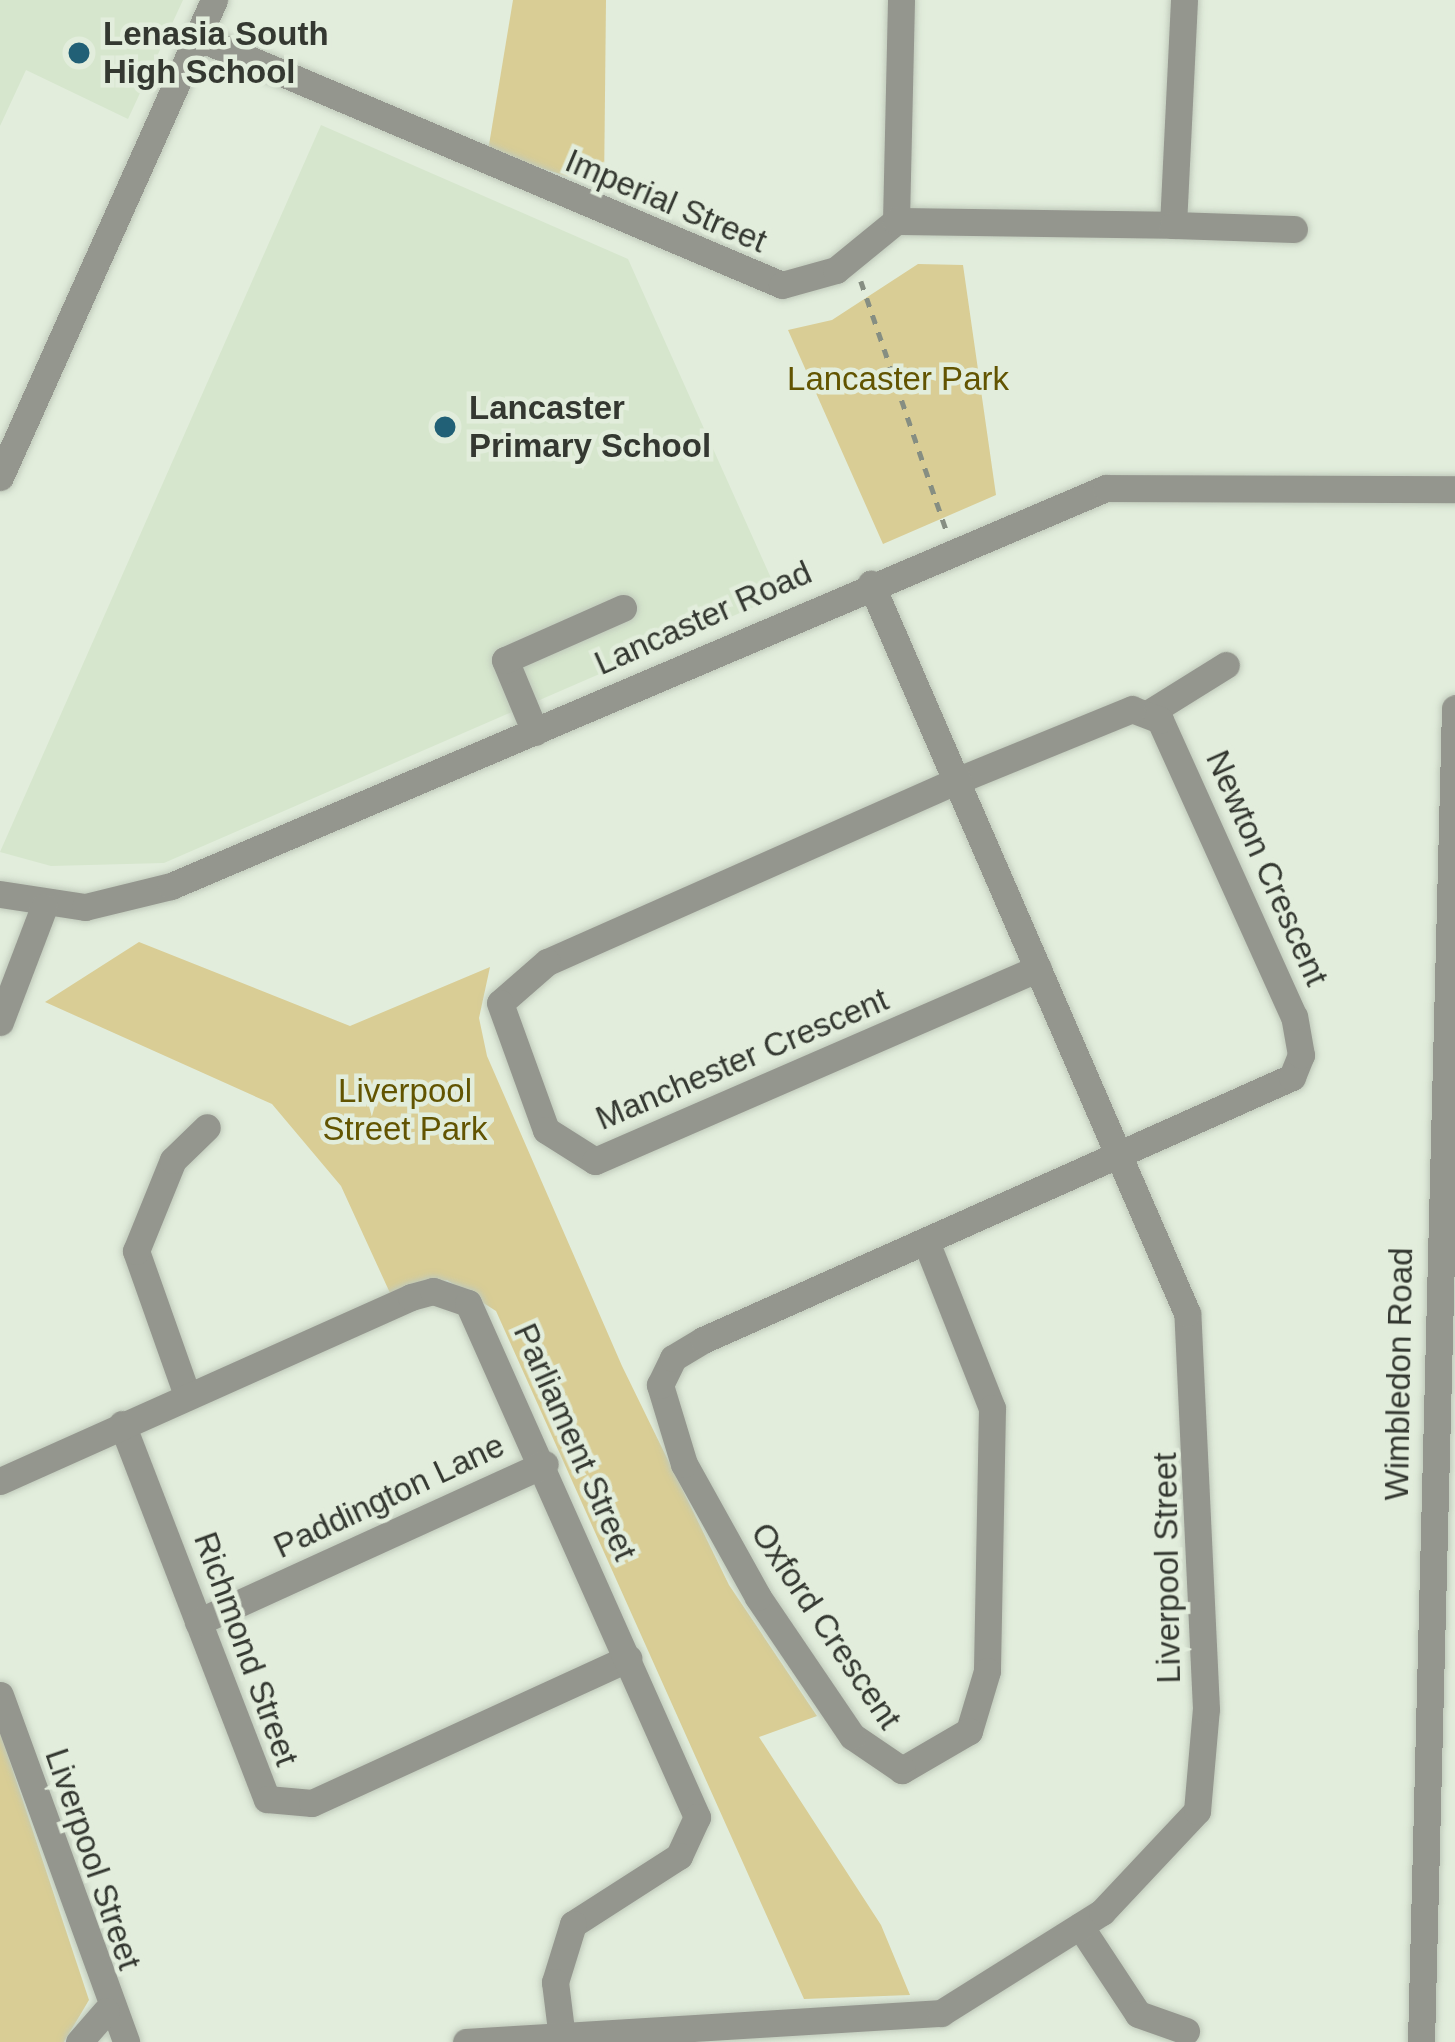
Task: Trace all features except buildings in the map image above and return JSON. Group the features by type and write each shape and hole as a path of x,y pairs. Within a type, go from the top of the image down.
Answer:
{"street":[{"path":"0,478 214,0"},
{"path":"901,0 896,221 1294,229"},
{"path":"1173,225 1184,0"},
{"name":"Imperial Street","path":"197,38 759,280 801,283 854,259 896,221"},
{"name":"Lancaster Road","path":"0,894 44,907 171,886 952,548 1106,488 1455,490"},
{"name":"Liverpool Street","path":"466,2042 923,2017 1080,1926 1185,1834 1204,1766 1195,1341 1120,1154 871,584"},
{"path":"535,731 505,660 623,608"},
{"path":"958,780 1132,709 1152,711 1159,697 1226,665"},
{"name":"Wimbledon Road","path":"1421,2042 1455,708"},
{"name":"Newton Crescent","path":"1120,1154 1280,1087 1301,1054 1254,922 1152,711"},
{"name":"Manchester Crescent","path":"958,780 529,972 500,1003 506,1038 546,1130 595,1161 1039,968"},
{"path":"0,1022 44,907"},
{"path":"187,1395 136,1251 173,1160 207,1127"},
{"name":"Oxford Crescent","path":"927,1244 992,1408 988,1650 978,1720 902,1770 852,1736 758,1597 684,1464 660,1385 673,1358 704,1340 1120,1154"},
{"name":"Parliament Street","path":"0,1481 411,1297 451,1293 480,1317 628,1658 697,1832 679,1856 573,1924 555,1982 562,2038"},
{"name":"Richmond Street","path":"122,1424 253,1782 292,1805 628,1658"},
{"name":"Paddington Lane","path":"198,1622 545,1464"},
{"name":"Liverpool Street","path":"0,1695 106,2011 126,2042"},
{"path":"1080,1926 1138,2014 1186,2031"},
{"path":"79,2042 106,2011"}],"path":[{"path":"854,259 952,548"}],"shaded area":[{"name":"Lenasia South High School","path":"0,0 183,0 128,119 26,70 0,126"},
{"name":"Lancaster Primary School","path":"321,125 628,259 779,596 164,863 51,866 0,852"}],"green space":[{"path":"513,0 606,0 604,188 488,151"},
{"name":"Lancaster Park","path":"918,264 963,265 996,495 883,544 788,330 832,320"},
{"name":"Liverpool Street Park","path":"139,942 350,1026 490,967 479,1018 487,1056 622,1366 729,1585 817,1716 759,1737 881,1925 910,1995 804,1999 496,1311 447,1280 390,1293 341,1186 272,1104 45,1002"},
{"path":"0,1732 89,2000 64,2042 0,2042"}],"place":[{"name":"Lenasia South High School","path":"79,53"},
{"name":"Lancaster Primary School","path":"445,427"}]}
